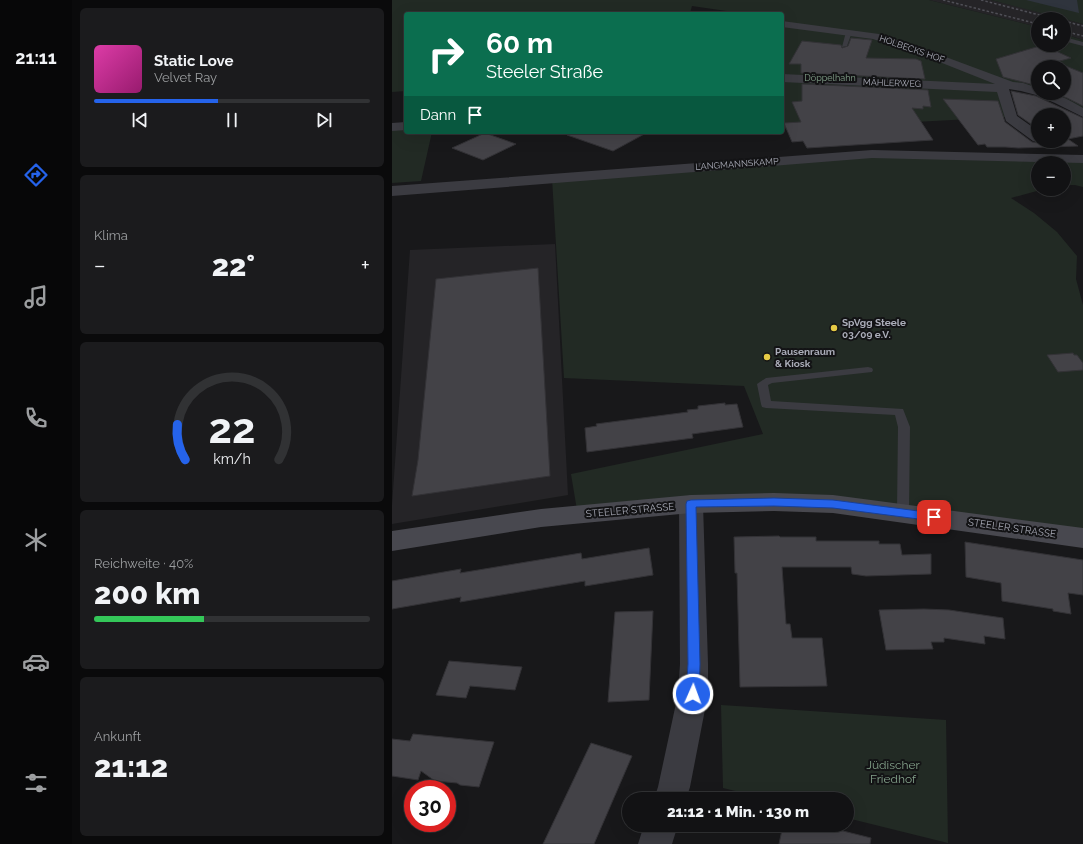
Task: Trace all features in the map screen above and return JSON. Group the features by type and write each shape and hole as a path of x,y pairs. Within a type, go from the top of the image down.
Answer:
{"main road":[{"name":"STEELER STRASSE","path":"392,541 541,518 691,504 774,502 833,504 903,512 1083,538"}],"street":[{"name":"HOLBECKS HOF","path":"784,24 875,36 1006,87 1022,87 1031,90"},
{"name":"MÄHLERWEG","path":"784,78 1006,87"},
{"path":"1006,87 1011,118 1031,133"},
{"path":"1060,100 1083,113"},
{"path":"392,127 404,126"},
{"path":"1051,148 1060,156"},
{"name":"LANGMANNSKAMP","path":"392,191 872,154 1031,157"},
{"name":"LANGMANNSKAMP","path":"1071,158 1083,159"},
{"path":"672,792 693,694 694,664 691,504"},
{"path":"655,844 659,832"}],"lane":[{"path":"844,46 849,32"},
{"path":"1071,41 1083,44"},
{"path":"868,370 770,380 762,384 766,404 899,412 904,427 903,512"}],"shaded area":[{"path":"929,0 991,0 1039,12 1031,12 1031,25"},
{"path":"1026,0 1077,0 1079,13"},
{"path":"1071,21 1083,24 1083,40 1071,36"},
{"path":"555,244 568,495 392,524 392,505 410,250"}],"green space":[{"name":"Döppelhahn","path":"392,0 929,0 1031,25 1031,52 1071,52 1071,36 1083,40 1083,113 1060,100 1071,100 1071,60 1031,60 1031,91 1001,88 1009,117 784,129 784,12 733,12 692,6 690,12 404,12 404,91 392,92"},
{"path":"991,0 1083,0 1083,24 1071,21 1071,12 1037,12"},
{"path":"404,129 404,134 432,134 421,181 392,183 392,130"},
{"name":"SpVgg Steele 03/09 e.V.","path":"873,154 1031,159 1031,193 1011,198 1034,213 1057,232 1077,256 1076,279 1083,305 1083,538 833,504 577,510 571,474 763,434 744,386 564,378 552,178"},
{"name":"SpVgg Steele 03/09 e.V.","path":"1071,160 1083,160 1083,187 1071,185"},
{"name":"Jüdischer Friedhof","path":"721,705 946,720 948,843 854,820 854,792 739,792 723,788"}],"building":[{"path":"851,38 872,40 866,58 916,59 921,61 925,79 801,73 801,64 789,64 802,41 841,45 842,48 848,46"},
{"path":"1031,49 1031,52 1058,52 1071,58 1064,60 1031,60 1031,84 1003,77 996,59"},
{"path":"1071,68 1083,73 1083,106 1071,100"},
{"path":"802,84 928,90 931,107 923,106 923,109 912,108 933,140 807,148 803,141 792,142 784,123 801,122 792,102 802,101"},
{"path":"1011,91 1031,95 1031,100 1045,100 1062,108 1031,108 1031,124 1018,115"},
{"path":"943,99 998,101 1005,122 1031,141 1031,148 987,147 985,144 978,145"},
{"path":"1071,112 1083,118 1083,136 1071,138"},
{"path":"483,134 488,134 516,144 483,160 452,148"},
{"path":"567,134 644,134 613,151"},
{"path":"1071,141 1078,146 1071,146"},
{"path":"538,268 550,476 412,496 418,460 436,279"},
{"path":"1073,353 1074,355 1077,355 1083,363 1083,370 1058,372 1047,355"},
{"path":"725,403 725,405 737,404 743,427 692,434 693,438 587,452 585,428 597,426 596,424 688,412 687,410 698,409 698,406"},
{"path":"734,537 816,537 816,541 879,541 879,544 900,544 902,555 931,554 931,574 866,576 852,574 851,567 782,567 786,624 790,624 792,638 822,638 827,686 740,687 737,573 735,573"},
{"path":"965,542 1083,560 1083,595 1068,593 1071,614 1053,611 1053,609 1002,601 1001,583 966,577"},
{"path":"649,548 653,575 585,586 585,581 460,602 461,597 392,609 392,581 461,569 460,573 581,553 582,559"},
{"path":"879,610 949,610 1003,618 1005,639 984,636 985,644 944,638 944,642 931,642 933,649 886,650"},
{"path":"653,611 649,700 608,702 615,612"},
{"path":"449,661 522,667 515,690 470,686 466,698 436,695"},
{"path":"413,734 494,742 479,787 460,785 456,783 456,780 434,780 421,771 418,780 392,776 392,739 410,741"},
{"path":"591,743 632,756 594,844 543,844"},
{"path":"782,832 847,832 871,838 870,844 779,844"}],"railway":[{"path":"943,0 1031,22"},
{"path":"981,0 1031,13"},
{"path":"1071,23 1083,26"},
{"path":"1071,33 1083,36"}],"place":[{"name":"SpVgg Steele 03/09 e.V.","path":"834,328"},
{"name":"Pausenraum & Kiosk","path":"767,357"}],"route":[{"path":"693,694 694,664 691,504 774,502 833,504 934,517"}]}
